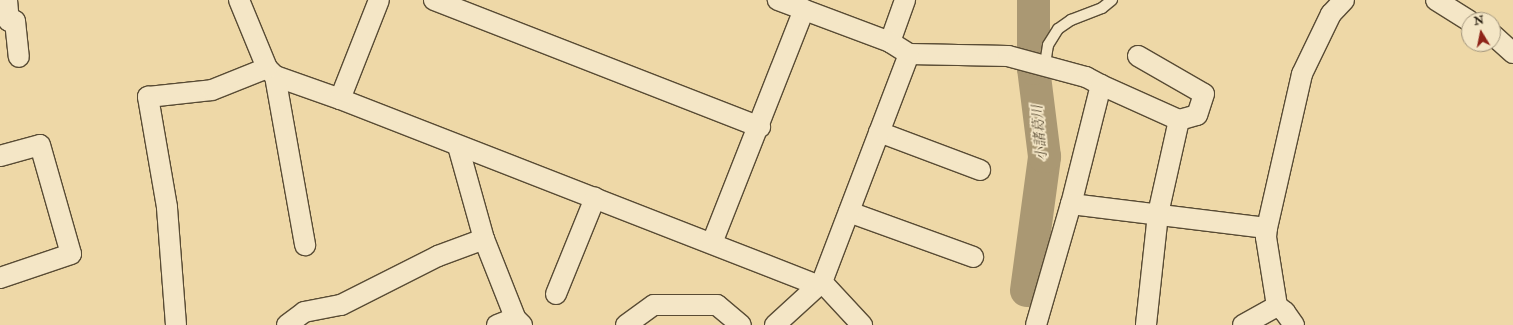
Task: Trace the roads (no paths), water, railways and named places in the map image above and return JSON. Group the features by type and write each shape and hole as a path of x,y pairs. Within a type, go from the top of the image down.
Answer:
{"street":[{"path":"6,0 9,21 15,21 19,57"},
{"path":"239,0 271,72 305,244"},
{"path":"340,99 379,0"},
{"path":"434,0 760,127"},
{"path":"778,0 890,42 909,54 1008,56 1039,63 1086,77 1179,120 1196,115 1204,94 1138,56"},
{"path":"890,42 905,0"},
{"path":"1294,325 1285,312 1277,306 1266,237 1266,228 1302,74 1331,14 1344,0"},
{"path":"1436,0 1461,16"},
{"path":"712,243 760,127 804,10"},
{"path":"1501,42 1513,53"},
{"path":"775,325 819,284 849,212 909,54"},
{"path":"176,325 167,207 148,97 212,90 271,72 458,146 819,284 862,325"},
{"path":"1036,325 1071,204 1101,85"},
{"path":"1146,325 1158,214 1179,120"},
{"path":"879,132 980,170"},
{"path":"0,156 40,145 71,254 0,278"},
{"path":"458,146 484,239 513,323"},
{"path":"556,294 596,198"},
{"path":"1071,204 1266,228"},
{"path":"849,212 973,257"},
{"path":"288,325 304,312 342,305 438,256 484,239"},
{"path":"626,325 654,306 717,305 741,325"},
{"path":"1243,325 1277,306"}],"lane":[{"path":"1039,63 1058,29 1071,20 1102,8 1112,0"}],"waterway":[{"name":"小諸葛川","path":"1026,290 1044,156 1033,68 1033,0"}]}
